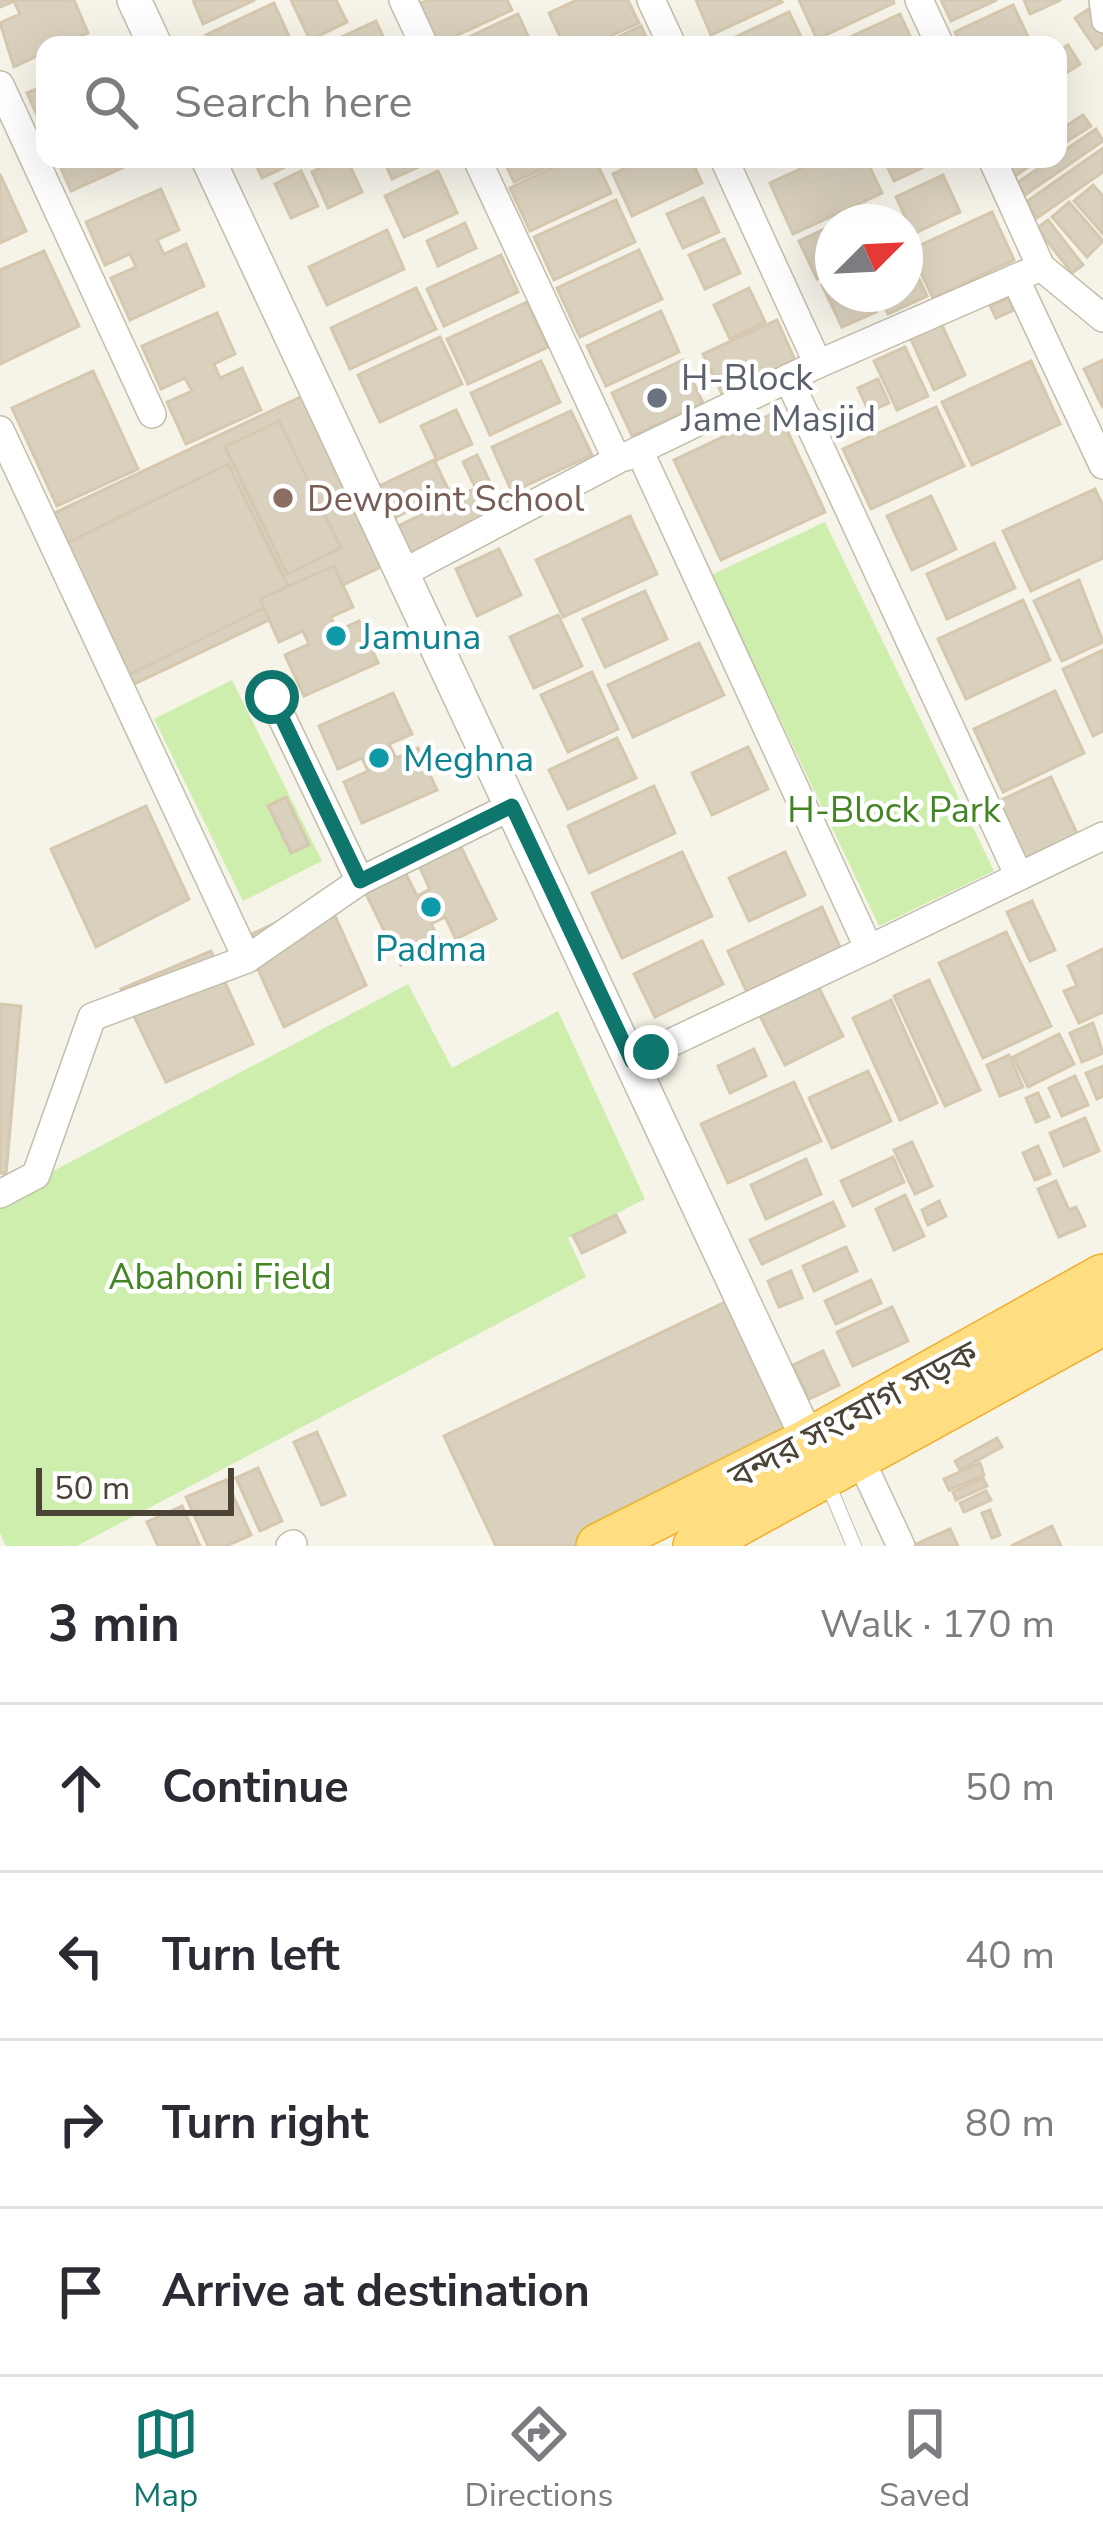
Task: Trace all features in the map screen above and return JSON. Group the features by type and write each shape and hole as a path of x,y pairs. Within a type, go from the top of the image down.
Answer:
{"highway":[{"name":"বন্দর সংযোগ সড়ক","path":"696,1546 834,1450 1103,1277"},
{"name":"বন্দর সংযোগ সড়ক","path":"599,1546 834,1450 1103,1322"}],"street":[{"path":"134,0 151,36"},
{"path":"404,0 420,36"},
{"path":"651,0 668,36"},
{"path":"920,0 936,36"},
{"path":"1100,0 1103,22"},
{"path":"0,85 12,145 152,414"},
{"path":"212,168 632,1061 834,1450 901,1546"},
{"path":"482,168 628,455 869,949"},
{"path":"728,168 818,364"},
{"path":"995,168 1028,272 1103,465"},
{"path":"403,573 628,455 818,364 1028,272"},
{"path":"1028,272 1103,318"},
{"path":"788,378 1019,876"},
{"path":"0,430 247,958"},
{"path":"272,697 360,881"},
{"path":"0,1194 36,1175 92,1017 247,958 360,881 512,806"},
{"path":"632,1061 1103,836"}],"lane":[{"path":"834,1450 854,1546"}],"green space":[{"name":"H-Block Park","path":"825,522 994,871 879,926 711,575"},
{"path":"232,680 322,861 243,901 154,719"},
{"name":"Abahoni Field","path":"408,984 452,1068 558,1011 645,1199 568,1238 586,1277 77,1546 6,1546 0,1533 0,1199"}],"building":[{"path":"0,0 74,0 88,33 36,36 36,56 14,67 0,23 20,14 14,1 0,7"},
{"path":"193,0 255,0 203,24"},
{"path":"291,0 336,0 347,22 308,36"},
{"path":"507,0 512,10 455,36 434,36 419,4"},
{"path":"577,0 628,0 639,23 610,36 560,36 549,13"},
{"path":"696,0 780,0 782,2 711,35"},
{"path":"799,0 893,0 823,36 816,36"},
{"path":"941,0 997,0 951,21"},
{"path":"1024,0 1061,0 1030,14"},
{"path":"274,3 289,36 206,36"},
{"path":"1013,5 1028,36 957,36 955,32"},
{"path":"1090,8 1103,27 1103,44 1096,49 1075,18"},
{"path":"789,12 801,36 737,36"},
{"path":"518,14 528,36 471,36"},
{"path":"900,14 910,36 852,36"},
{"path":"376,21 383,36 344,36"},
{"path":"641,26 646,36 620,36"},
{"path":"1067,46 1080,64 1067,72"},
{"path":"36,89 36,113 27,93"},
{"path":"1083,115 1091,126 1067,141 1067,125"},
{"path":"1096,129 1103,141 1067,166 1067,149"},
{"path":"1103,148 1103,172 1037,218 1026,202"},
{"path":"61,168 122,168 71,191"},
{"path":"257,168 283,168 262,178"},
{"path":"351,168 362,192 328,208 312,172"},
{"path":"387,168 416,168 392,179"},
{"path":"507,168 544,168 514,182"},
{"path":"552,168 599,168 611,193 530,231 510,188"},
{"path":"625,168 695,168 702,183 632,216 613,174"},
{"path":"802,168 870,168 882,193 858,204 815,204 815,224 793,234 770,183"},
{"path":"888,168 922,168 894,181"},
{"path":"1039,168 1064,168 1025,195 1017,183"},
{"path":"301,171 318,206 291,218 275,184"},
{"path":"438,171 457,213 404,237 385,196"},
{"path":"0,174 26,231 0,243"},
{"path":"943,175 960,212 923,229 923,204 899,204 896,197"},
{"path":"1093,185 1103,196 1103,234 1074,201"},
{"path":"161,189 179,230 157,240 164,254 186,244 204,286 130,320 111,278 136,267 130,254 105,265 86,222"},
{"path":"703,198 719,232 683,248 667,214"},
{"path":"616,200 635,242 554,280 534,237"},
{"path":"1069,202 1103,241 1087,257 1052,217"},
{"path":"992,212 1014,260 933,298 923,277 923,244"},
{"path":"1048,220 1083,265 1072,273 1037,228"},
{"path":"465,223 476,248 438,266 427,241"},
{"path":"387,230 404,269 327,305 309,267"},
{"path":"815,233 815,275 799,241"},
{"path":"724,239 740,273 705,289 689,255"},
{"path":"639,250 662,299 580,337 557,288"},
{"path":"44,251 79,326 0,364 0,270"},
{"path":"501,255 518,292 444,326 427,289"},
{"path":"416,288 436,329 350,369 331,328"},
{"path":"749,288 765,322 730,339 714,305"},
{"path":"1008,298 1014,310 996,318 990,306"},
{"path":"527,302 548,347 468,384 447,339"},
{"path":"661,311 679,352 606,386 587,346"},
{"path":"835,312 876,312 842,327"},
{"path":"217,313 235,354 214,364 220,378 242,368 261,410 186,444 167,402 192,391 185,378 161,389 142,346"},
{"path":"777,320 795,360 722,394 703,354"},
{"path":"940,321 965,375 934,390 909,335"},
{"path":"440,337 462,384 380,422 358,375"},
{"path":"905,347 928,396 897,410 874,361"},
{"name":"H-Block Jame Masjid","path":"683,360 703,403 632,436 612,393"},
{"path":"1103,360 1103,408 1084,369"},
{"path":"541,361 560,402 490,435 471,393"},
{"path":"1031,361 1060,424 972,465 942,402"},
{"path":"93,371 138,469 57,506 12,408"},
{"path":"878,379 889,403 869,412 858,388"},
{"path":"307,394 387,564 130,686 50,515"},
{"path":"936,407 964,466 871,509 843,449"},
{"path":"456,410 472,444 437,460 421,426"},
{"path":"571,411 592,455 512,492 492,447"},
{"path":"778,411 825,512 721,560 674,460"},
{"name":"Dewpoint School","path":"279,421 341,548 287,574 225,447"},
{"path":"477,455 489,480 475,487 463,462"},
{"path":"434,460 449,491 384,523 369,491"},
{"name":"Dewpoint School","path":"228,464 292,594 127,676 63,545"},
{"path":"1095,489 1103,506 1103,558 1031,591 1003,531"},
{"path":"472,490 488,522 404,563 388,531"},
{"path":"931,496 956,549 912,570 887,516"},
{"path":"630,516 657,574 563,617 536,560"},
{"path":"994,543 1015,588 947,619 927,574"},
{"path":"499,549 521,595 477,616 456,569"},
{"name":"Jamuna","path":"334,566 353,607 331,617 337,631 359,621 378,663 304,696 285,655 309,644 303,631 279,642 260,599"},
{"path":"1079,580 1103,642 1062,661 1034,601"},
{"path":"645,591 667,639 605,667 583,619"},
{"path":"1023,600 1050,660 966,699 938,639"},
{"path":"558,615 582,666 534,688 510,637"},
{"path":"699,643 724,695 633,737 608,685"},
{"path":"1103,650 1103,731 1093,736 1063,669"},
{"path":"592,672 618,729 568,752 541,695"},
{"path":"1055,691 1084,753 1003,792 974,729"},
{"name":"Meghna","path":"393,693 412,734 389,744 396,758 418,748 437,790 362,823 344,782 368,771 362,758 338,769 319,726"},
{"path":"617,738 636,778 568,809 549,770"},
{"path":"748,747 768,789 712,815 692,773"},
{"path":"1051,777 1079,838 1026,862 997,802"},
{"path":"654,786 675,833 589,873 568,826"},
{"path":"286,797 309,845 291,853 268,806"},
{"path":"146,806 189,899 96,947 51,849"},
{"name":"Padma","path":"460,845 496,919 456,939 445,917 431,924 442,945 401,965 365,892 405,872 417,896 430,889 419,866"},
{"path":"682,852 712,916 622,958 592,893"},
{"path":"785,852 805,895 749,921 729,878"},
{"path":"327,898 366,985 284,1027 244,938"},
{"path":"1032,901 1055,950 1030,961 1007,912"},
{"path":"822,907 849,967 755,1010 728,951"},
{"path":"1006,932 1051,1026 983,1058 939,963"},
{"path":"702,941 723,984 655,1017 634,974"},
{"path":"1103,949 1103,1012 1079,1023 1064,991 1077,986 1068,966"},
{"path":"211,951 253,1044 166,1082 121,989"},
{"path":"929,980 980,1090 945,1106 894,996"},
{"path":"818,986 843,1036 785,1065 760,1016"},
{"path":"891,1000 937,1103 900,1120 853,1018"},
{"path":"0,1004 21,1006 6,1174 0,1173"},
{"path":"1093,1023 1103,1053 1082,1062 1070,1033"},
{"path":"1059,1034 1074,1064 1028,1087 1013,1057"},
{"path":"754,1049 766,1076 730,1093 718,1066"},
{"path":"1009,1055 1023,1087 1000,1096 987,1065"},
{"path":"1103,1066 1103,1096 1097,1099 1086,1073"},
{"path":"868,1071 891,1121 832,1148 809,1098"},
{"path":"1075,1076 1088,1105 1062,1116 1049,1088"},
{"path":"794,1082 821,1141 728,1183 701,1124"},
{"path":"1038,1093 1049,1117 1036,1122 1026,1098"},
{"path":"1085,1118 1099,1151 1064,1166 1050,1133"},
{"path":"912,1142 932,1186 915,1194 894,1150"},
{"path":"1038,1146 1050,1174 1035,1180 1023,1153"},
{"path":"893,1157 904,1182 853,1206 841,1181"},
{"path":"806,1159 821,1194 766,1219 751,1185"},
{"path":"1056,1181 1069,1210 1076,1207 1085,1226 1059,1237 1038,1189"},
{"path":"905,1195 924,1236 894,1250 876,1209"},
{"path":"939,1201 946,1216 928,1225 922,1210"},
{"path":"833,1202 844,1226 762,1264 750,1240"},
{"path":"616,1215 625,1232 582,1253 573,1236"},
{"path":"846,1247 857,1271 814,1291 803,1266"},
{"path":"791,1271 802,1298 779,1307 768,1281"},
{"path":"871,1280 881,1303 836,1324 825,1301"},
{"path":"738,1296 805,1438 580,1546 496,1546 444,1436"},
{"path":"892,1307 908,1341 853,1366 837,1332"},
{"path":"823,1351 839,1385 809,1399 793,1365"},
{"path":"317,1432 345,1495 322,1505 294,1442"},
{"path":"997,1438 1002,1447 960,1470 955,1461"},
{"path":"980,1463 984,1475 949,1490 944,1479"},
{"path":"258,1468 282,1521 260,1531 236,1478"},
{"path":"983,1478 987,1486 956,1500 953,1492"},
{"path":"226,1480 251,1535 226,1546 208,1546 186,1497"},
{"path":"986,1491 991,1500 964,1512 960,1503"},
{"path":"182,1506 200,1546 158,1546 147,1522"},
{"path":"990,1510 1000,1535 992,1538 982,1513"},
{"path":"1052,1526 1061,1546 1011,1546"},
{"path":"950,1529 958,1546 916,1544"}],"place":[{"name":"H-Block Jame Masjid","path":"657,398"},
{"name":"Dewpoint School","path":"283,498"},
{"name":"Jamuna","path":"336,636"},
{"name":"Meghna","path":"379,758"},
{"name":"Padma","path":"431,907"}],"route":[{"path":"272,697 360,881 512,806 632,1061 651,1052"}]}
